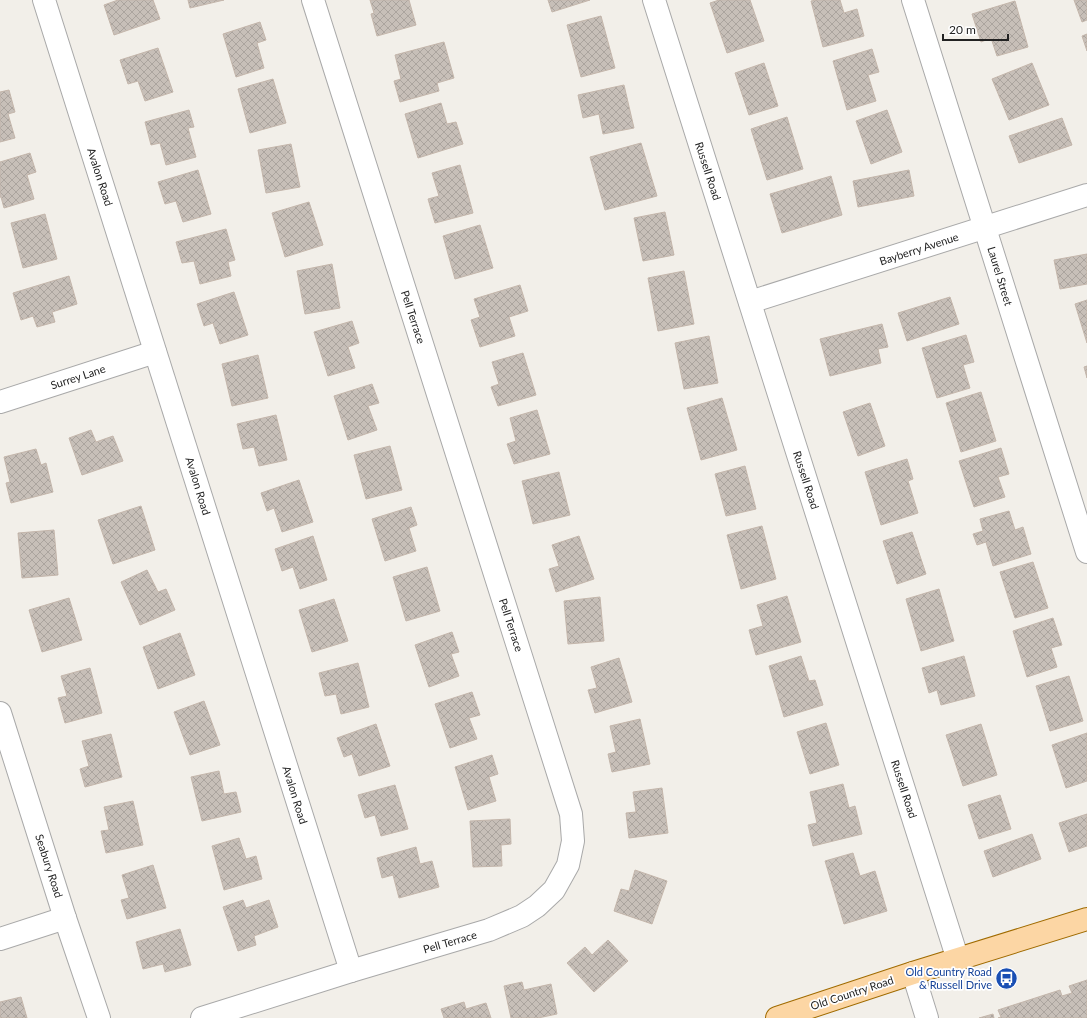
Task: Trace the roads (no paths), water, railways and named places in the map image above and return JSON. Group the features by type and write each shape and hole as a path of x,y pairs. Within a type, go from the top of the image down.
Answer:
{"main road":[{"name":"Old Country Road","path":"777,1018 800,1014 913,973 1087,919"}],"street":[{"name":"Avalon Road","path":"44,0 351,971"},
{"name":"Pell Terrace","path":"202,1018 351,971 489,930 522,916 537,906 554,890 568,866 573,841 571,814 313,0"},
{"name":"Russell Road","path":"654,0 958,960"},
{"name":"Laurel Street","path":"913,0 1087,552"},
{"name":"Bayberry Avenue","path":"750,302 1087,195"},
{"name":"Surrey Lane","path":"0,402 155,352"},
{"name":"Seabury Road","path":"0,713 65,918 99,1018"},
{"path":"0,939 65,918"},
{"path":"913,973 927,1018"}],"place":[{"name":"Old Country Road & Russell Drive","path":"1007,978"}]}
